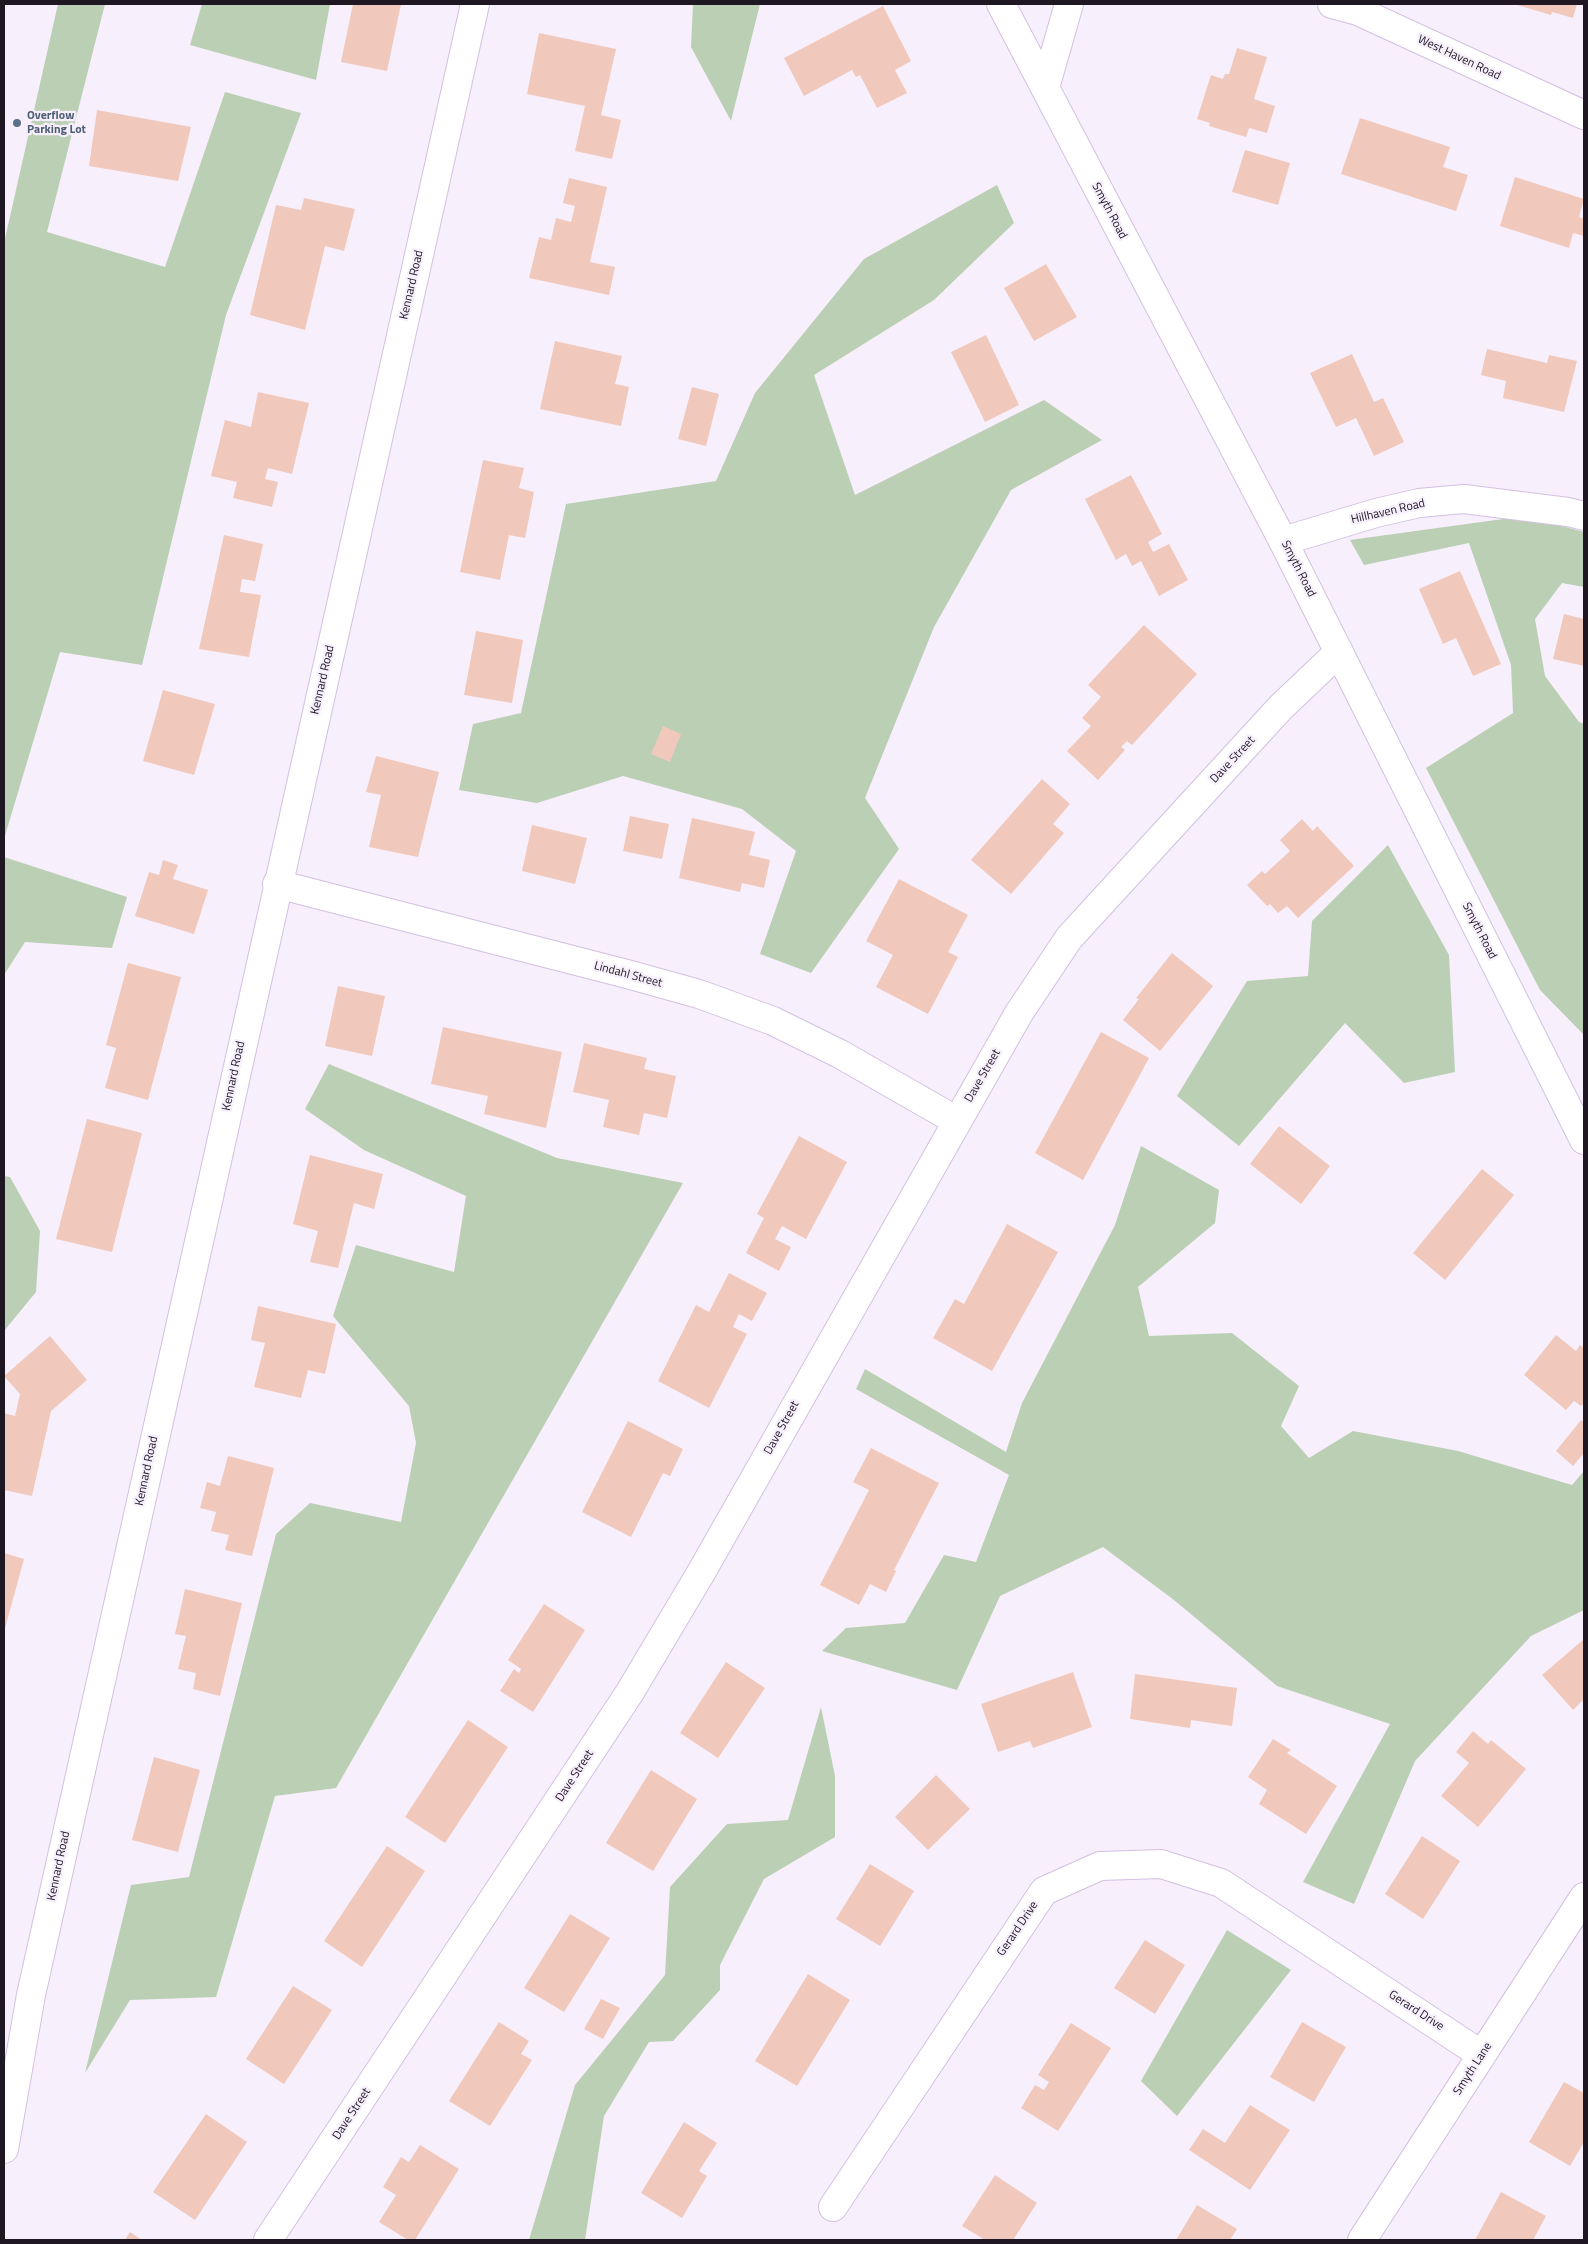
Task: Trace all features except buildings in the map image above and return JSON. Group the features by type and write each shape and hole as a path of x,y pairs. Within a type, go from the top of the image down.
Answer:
{"street":[{"name":"Kennard Road","path":"4,2149 31,1995 474,4"},
{"name":"Smyth Road","path":"1001,4 1284,541 1584,1140"},
{"path":"1044,88 1069,4"},
{"name":"West Haven Road","path":"1332,4 1358,11 1584,115"},
{"name":"Hillhaven Road","path":"1284,541 1410,505 1464,499 1568,512 1584,516"},
{"name":"Dave Street","path":"268,2240 630,1692 702,1570 1018,1013 1068,938 1281,708 1339,652"},
{"name":"Lindahl Street","path":"277,884 699,994 773,1021 840,1054 958,1121"},
{"name":"Gerard Drive","path":"833,2207 1044,1891 1100,1866 1161,1864 1221,1882 1482,2055"},
{"name":"Smyth Lane","path":"1362,2240 1584,1897"}],"green space":[{"path":"58,4 105,4 47,232 165,267 225,92 301,113 226,315 142,665 60,652 4,839 4,243"},
{"path":"202,4 330,4 316,80 190,45"},
{"path":"693,4 760,4 731,121 691,47"},
{"path":"997,185 1014,223 934,300 814,375 855,495 1044,400 1102,440 1011,490 934,627 865,798 899,849 811,973 760,954 796,851 742,809 623,776 537,803 459,790 473,724 521,713 566,504 716,481 755,393 864,259"},
{"path":"1525,516 1584,532 1584,587 1562,583 1535,619 1545,676 1579,722 1584,724 1584,1035 1540,990 1426,768 1513,713 1511,665 1469,543 1364,565 1350,540"},
{"path":"1388,845 1449,955 1455,1072 1404,1083 1345,1023 1239,1146 1177,1096 1247,981 1308,976 1312,921"},
{"path":"4,857 127,897 112,948 25,942 4,975"},
{"path":"329,1064 557,1158 683,1183 336,1788 275,1796 216,1997 130,2000 85,2073 131,1885 189,1877 276,1534 310,1503 401,1522 416,1443 409,1406 333,1316 356,1245 454,1272 466,1196 364,1150 305,1109"},
{"path":"1141,1146 1219,1190 1215,1223 1138,1287 1149,1336 1232,1333 1299,1386 1281,1426 1309,1458 1353,1431 1458,1451 1572,1485 1584,1471 1584,1610 1531,1636 1415,1761 1354,1904 1303,1882 1390,1724 1277,1686 1174,1600 1103,1547 1000,1596 957,1690 822,1651 846,1628 905,1623 944,1555 976,1562 1009,1475 856,1389 865,1369 1006,1452 1022,1403 1115,1225"},
{"path":"4,1176 10,1177 40,1231 36,1292 4,1331"},
{"path":"821,1707 835,1776 835,1837 764,1879 720,1965 720,1990 673,2041 649,2042 604,2116 585,2240 529,2240 575,2085 665,1975 670,1887 727,1824 788,1820"},
{"path":"1227,1930 1291,1970 1177,2116 1141,2081"}],"place":[{"name":"Overflow Parking Lot","path":"17,123"}]}
